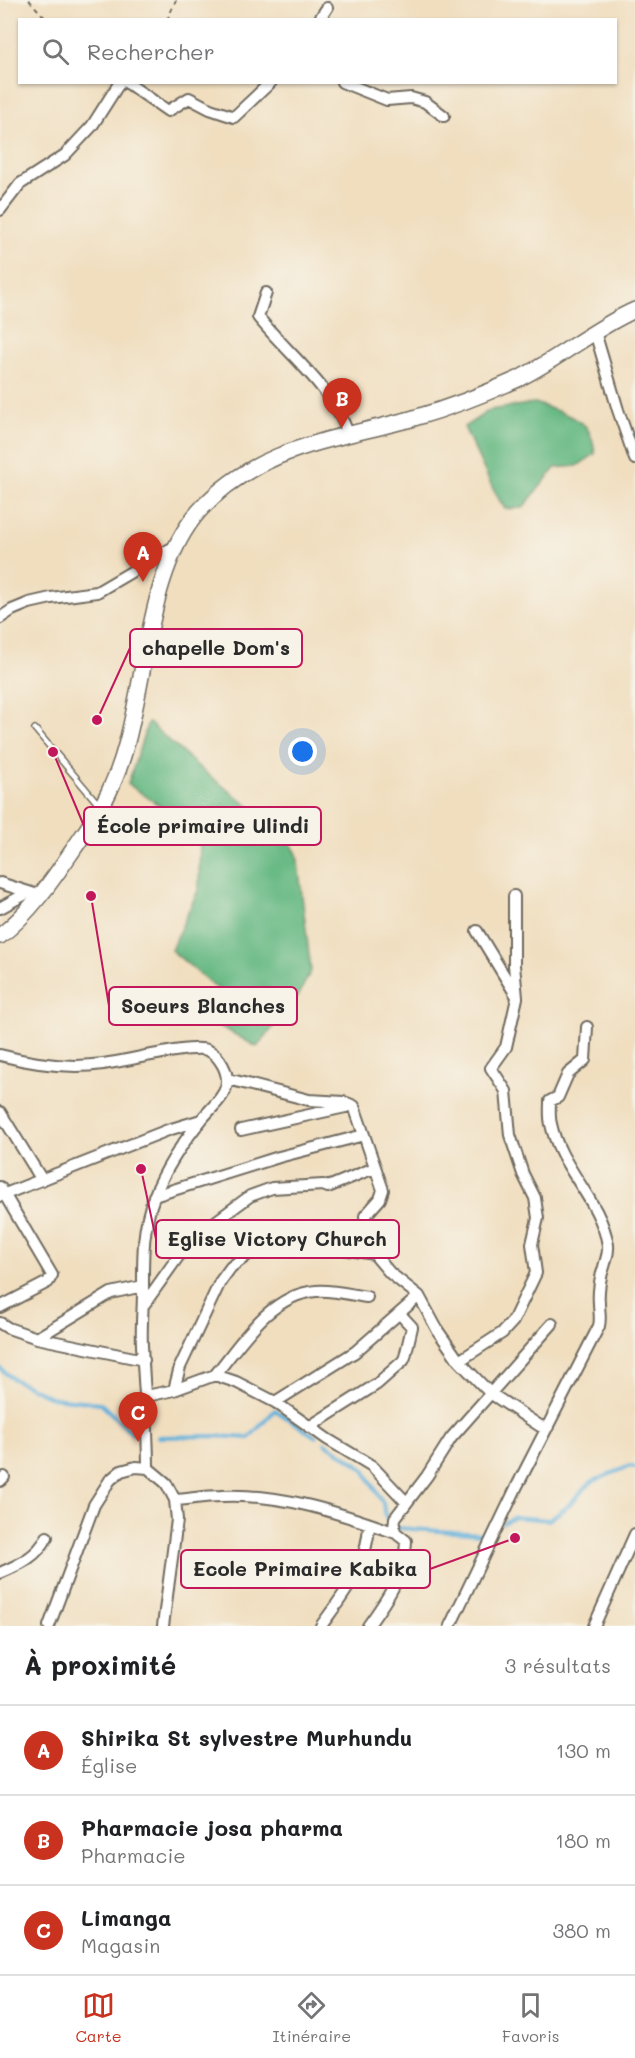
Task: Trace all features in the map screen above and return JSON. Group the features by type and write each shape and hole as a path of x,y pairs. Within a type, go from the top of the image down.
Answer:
{"street":[{"path":"320,18 327,8"},
{"path":"0,210 20,184 65,155 92,126 119,84"},
{"path":"129,84 168,111 189,98 210,109 234,117 269,84"},
{"path":"347,84 387,100 411,98 425,102 444,116"},
{"path":"266,293 258,317 278,342 318,381 340,412 348,433"},
{"path":"0,936 88,828 112,787 124,753 147,639 166,574 177,545 198,512 224,488 256,467 280,455 318,441 414,418 508,383 555,358 616,318 635,310"},
{"path":"595,332 635,459"},
{"path":"0,618 29,603 97,592 177,545"},
{"path":"0,883 35,894"},
{"path":"0,908 35,894"},
{"path":"459,1361 508,1327 536,1273 532,1244 538,1218 535,1198 523,1174 510,1135 506,1091 491,1068 506,1047 518,998 514,964 514,897"},
{"path":"477,931 518,998"},
{"path":"450,1626 601,1318 598,1302 604,1266 608,1257 608,1246 603,1227 590,1198 562,1152 550,1123 550,1101 558,1096 568,1074 585,1060 587,1028"},
{"path":"0,1055 28,1062 66,1067 103,1065 190,1048 206,1049 217,1057 224,1067 228,1079 226,1090 201,1120 171,1163 154,1196 144,1234 142,1271 148,1468"},
{"path":"228,1079 309,1100 344,1102 354,1106 383,1190 380,1199 365,1216 374,1254 390,1274 419,1296 438,1331 459,1361 490,1393 540,1426 548,1427"},
{"path":"241,1130 354,1106"},
{"path":"0,1112 42,1180"},
{"path":"0,1307 48,1282 52,1275 2,1192 42,1180 168,1130 201,1120"},
{"path":"154,1196 279,1157 364,1135"},
{"path":"143,1306 180,1254 196,1236 250,1196 272,1188 323,1185 328,1187 374,1168"},
{"path":"174,1390 180,1367 220,1282 238,1261 256,1248 272,1242 287,1240 374,1254"},
{"path":"37,1338 111,1293 143,1286"},
{"path":"147,1396 174,1390 215,1375 264,1316 294,1294 318,1290 367,1297"},
{"path":"275,1402 355,1352 419,1296"},
{"path":"309,1427 377,1384 402,1361 412,1327 400,1314"},
{"path":"0,1323 37,1338 144,1360"},
{"path":"395,1527 406,1502 427,1476 451,1438 552,1323"},
{"path":"215,1375 236,1382 275,1402 309,1427 372,1466 406,1502"},
{"path":"49,1626 94,1505 110,1480 122,1471 136,1467 148,1468 166,1483 175,1500 177,1520 163,1626"},
{"path":"175,1500 222,1496 285,1500 369,1524 395,1527 406,1541 406,1555 399,1575 380,1610 368,1626"},
{"path":"321,1626 351,1585 368,1540 369,1524"},
{"path":"594,1626 635,1534"},
{"path":"0,1573 33,1555 42,1547 47,1537"}],"lane":[{"path":"35,729 101,806"}],"path":[{"path":"29,0 45,18"},
{"path":"168,18 176,0"}],"green space":[{"path":"535,403 569,416 586,427 590,433 595,454 577,466 555,468 523,508 505,509 464,427 490,410"},
{"path":"148,722 201,769 286,835 297,854 311,971 296,999 257,1047 200,1015 220,991 171,950 199,888 200,833 128,784"}],"waterway":[{"path":"0,1368 13,1379 53,1398 100,1403 133,1434"},
{"path":"158,1437 249,1438 275,1410 316,1437"},
{"path":"325,1443 364,1470 383,1503 385,1516 391,1525"},
{"path":"503,1523 515,1517 549,1520 567,1507 591,1482 630,1466 635,1467"},
{"path":"398,1528 481,1534 493,1528"}],"place":[{"name":"Pharmacie josa pharma","path":"342,428"},
{"name":"Shirika St sylvestre Murhundu","path":"143,582"},
{"name":"chapelle Dom's","path":"97,720"},
{"name":"École primaire Ulindi","path":"53,752"},
{"name":"Soeurs Blanches","path":"91,896"},
{"name":"Eglise Victory Church","path":"141,1169"},
{"name":"Limanga","path":"138,1442"},
{"name":"Ecole Primaire Kabika","path":"515,1538"}]}
